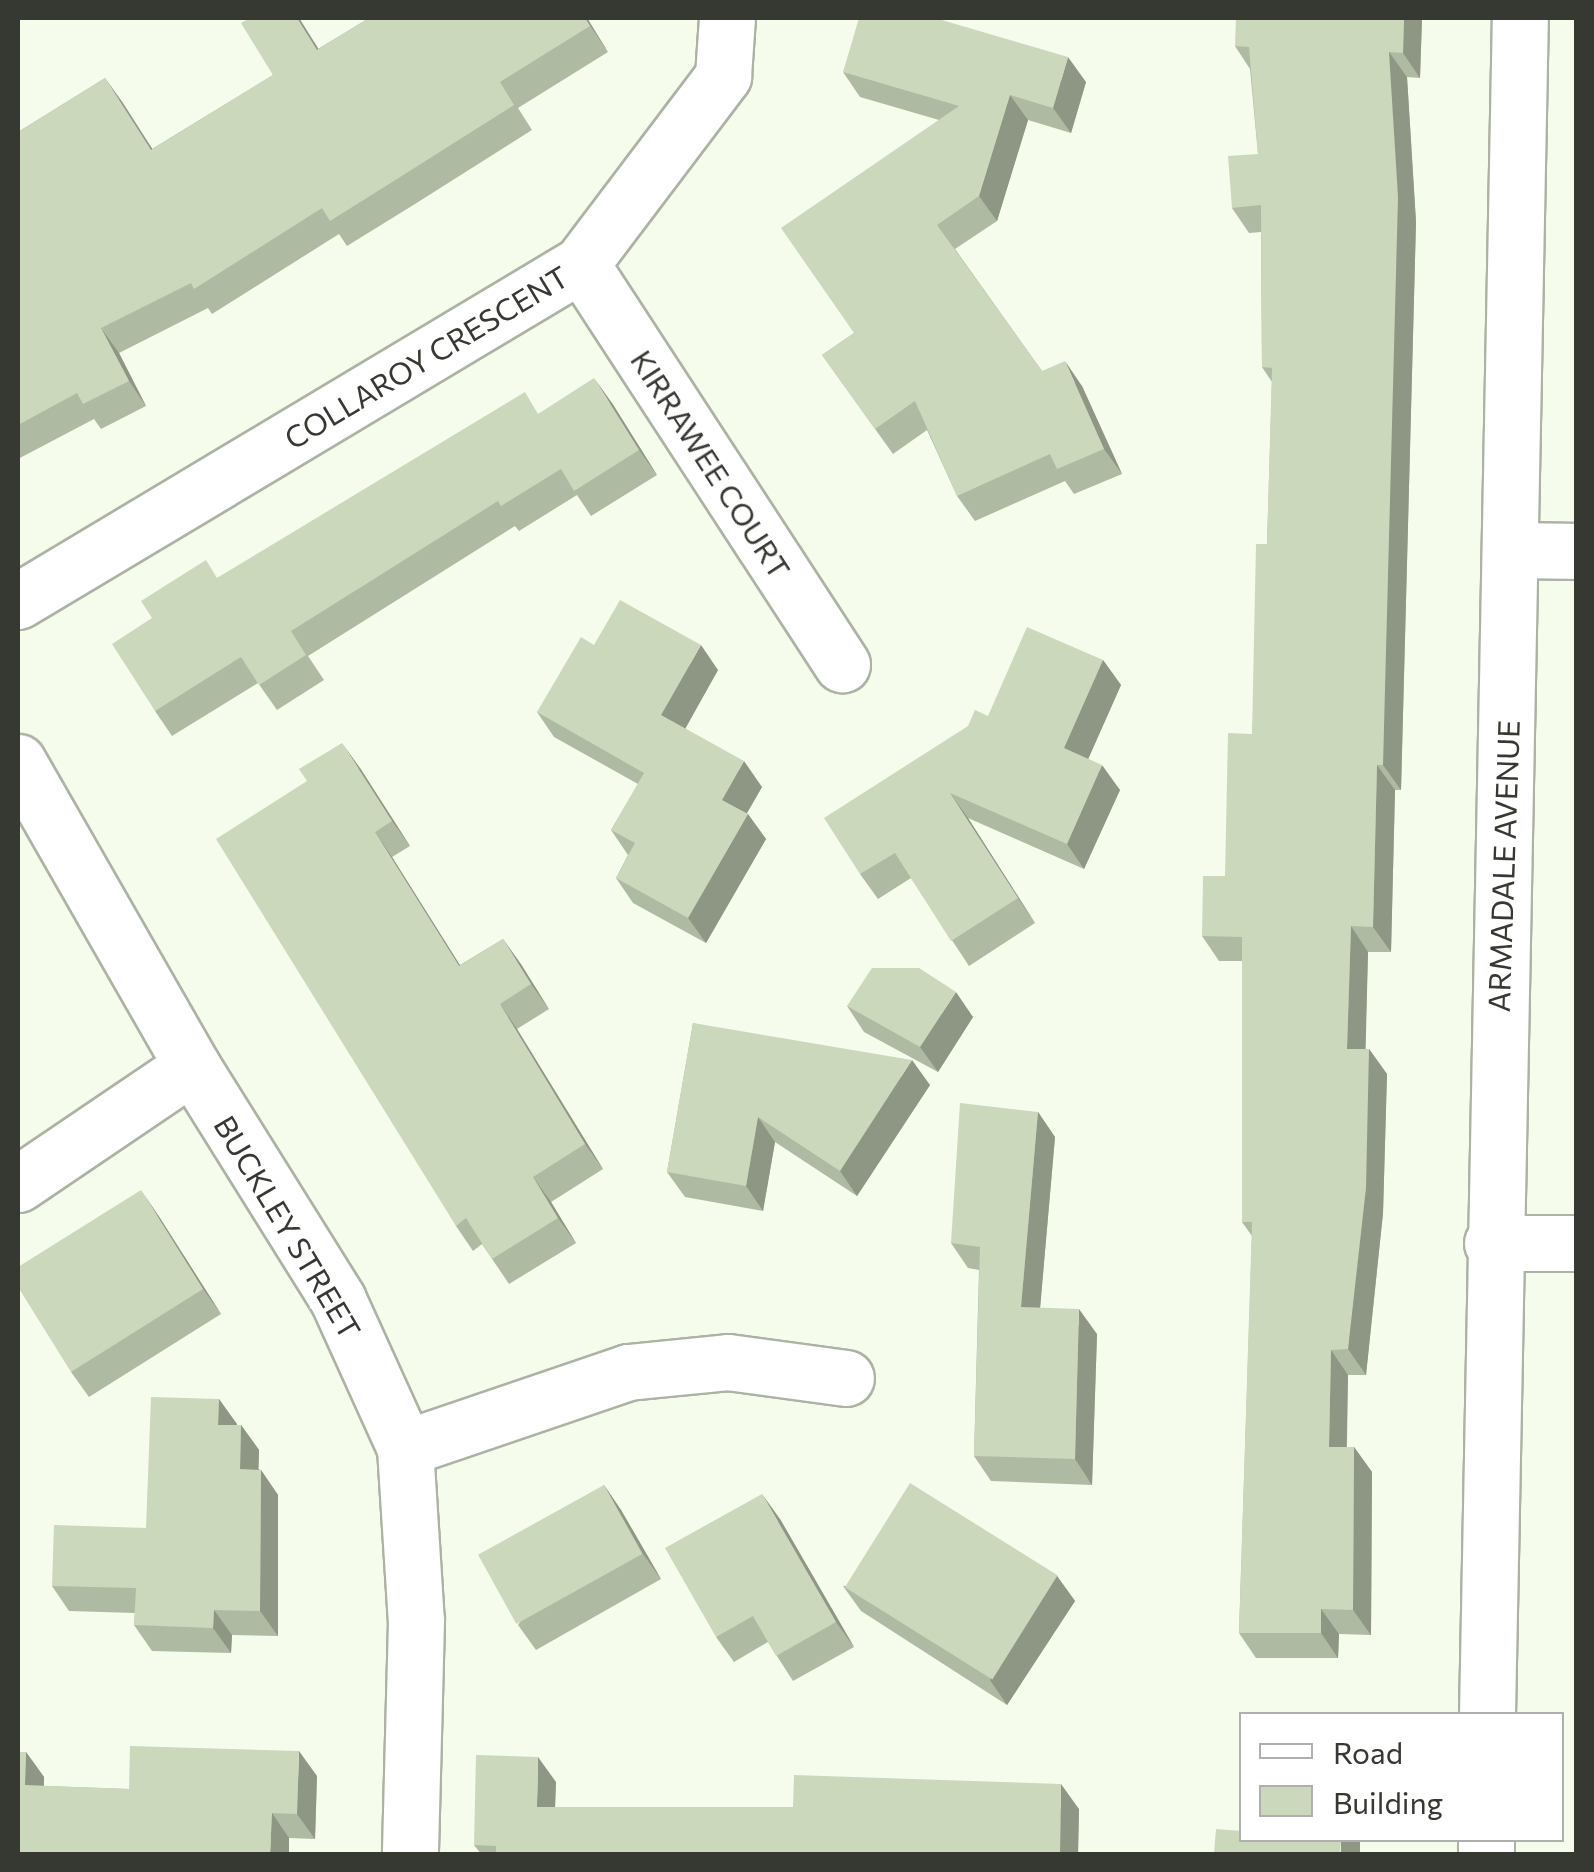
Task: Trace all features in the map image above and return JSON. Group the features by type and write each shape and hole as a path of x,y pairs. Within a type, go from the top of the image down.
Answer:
{"street":[{"name":"COLLAROY CRESCENT","path":"18,601 581,264 723,76 728,18"},
{"name":"ARMADALE AVENUE","path":"1487,1712 1492,1243 1511,550 1520,18"},
{"name":"KIRRAWEE COURT","path":"581,264 842,664"},
{"path":"1511,550 1576,551"},
{"name":"BUCKLEY STREET","path":"18,762 192,1066 338,1300 405,1448 416,1621 410,1854"},
{"path":"18,1184 192,1066"},
{"path":"1492,1243 1576,1242"},
{"path":"405,1448 628,1372 728,1362 846,1378"}],"building":[{"path":"250,18 297,18 317,50 369,18 585,18 590,26 500,82 514,105 330,221 322,208 194,289 191,283 101,328 129,381 83,404 77,393 18,425 18,132 105,78 151,150 273,75 241,23"},
{"path":"859,18 935,18 1068,57 1053,108 1010,95 979,196 937,225 1042,371 1065,361 1104,449 1057,469 1050,454 957,496 915,401 875,429 822,355 854,333 781,228 959,106 843,72"},
{"path":"1236,18 1404,18 1403,53 1389,52 1398,197 1383,765 1377,765 1373,927 1351,926 1347,1049 1369,1049 1366,1188 1348,1349 1331,1350 1329,1447 1354,1447 1353,1610 1321,1609 1321,1633 1239,1633 1252,1222 1242,1222 1242,937 1202,936 1203,876 1225,876 1228,733 1252,734 1256,544 1267,544 1272,368 1262,367 1261,205 1232,208 1228,156 1258,154 1249,47 1235,46"},
{"path":"594,378 639,450 574,491 561,469 501,506 498,501 291,631 306,655 259,685 241,657 155,711 112,644 152,618 141,601 206,560 217,578 525,392 538,414"},
{"path":"620,600 701,645 661,715 744,761 722,800 748,814 688,918 616,878 635,843 611,830 644,773 537,712 581,637 594,645"},
{"path":"1027,627 1103,660 1064,748 1102,765 1067,844 950,793 1018,898 951,941 895,853 860,874 824,818 968,726 975,710 988,716"},
{"path":"342,743 392,821 375,832 459,966 503,939 531,984 500,1004 585,1144 533,1177 558,1218 492,1259 466,1218 456,1226 216,839 307,781 299,769"},
{"path":"872,968 919,968 956,992 920,1047 847,1006"},
{"path":"693,1023 912,1060 840,1171 758,1117 746,1186 667,1172"},
{"path":"960,1103 1038,1112 1021,1307 1079,1309 1075,1459 974,1456 980,1247 951,1243"},
{"path":"141,1190 203,1289 71,1372 18,1287 18,1267"},
{"path":"151,1397 219,1399 218,1425 241,1425 240,1469 261,1470 260,1611 214,1610 213,1628 134,1625 136,1588 52,1586 54,1525 146,1528"},
{"path":"910,1483 1058,1575 992,1680 845,1587"},
{"path":"604,1485 642,1554 516,1624 478,1555"},
{"path":"762,1494 836,1622 776,1656 753,1616 716,1637 665,1548"},
{"path":"130,1746 299,1751 297,1814 272,1813 270,1854 18,1854 18,1752 26,1752 25,1785 129,1789"},
{"path":"476,1755 538,1757 537,1807 793,1807 794,1775 1061,1784 1060,1854 496,1854 496,1846 474,1845"},
{"path":"1216,1829 1239,1831 1239,1842 1341,1842 1340,1854 1214,1854"}]}
